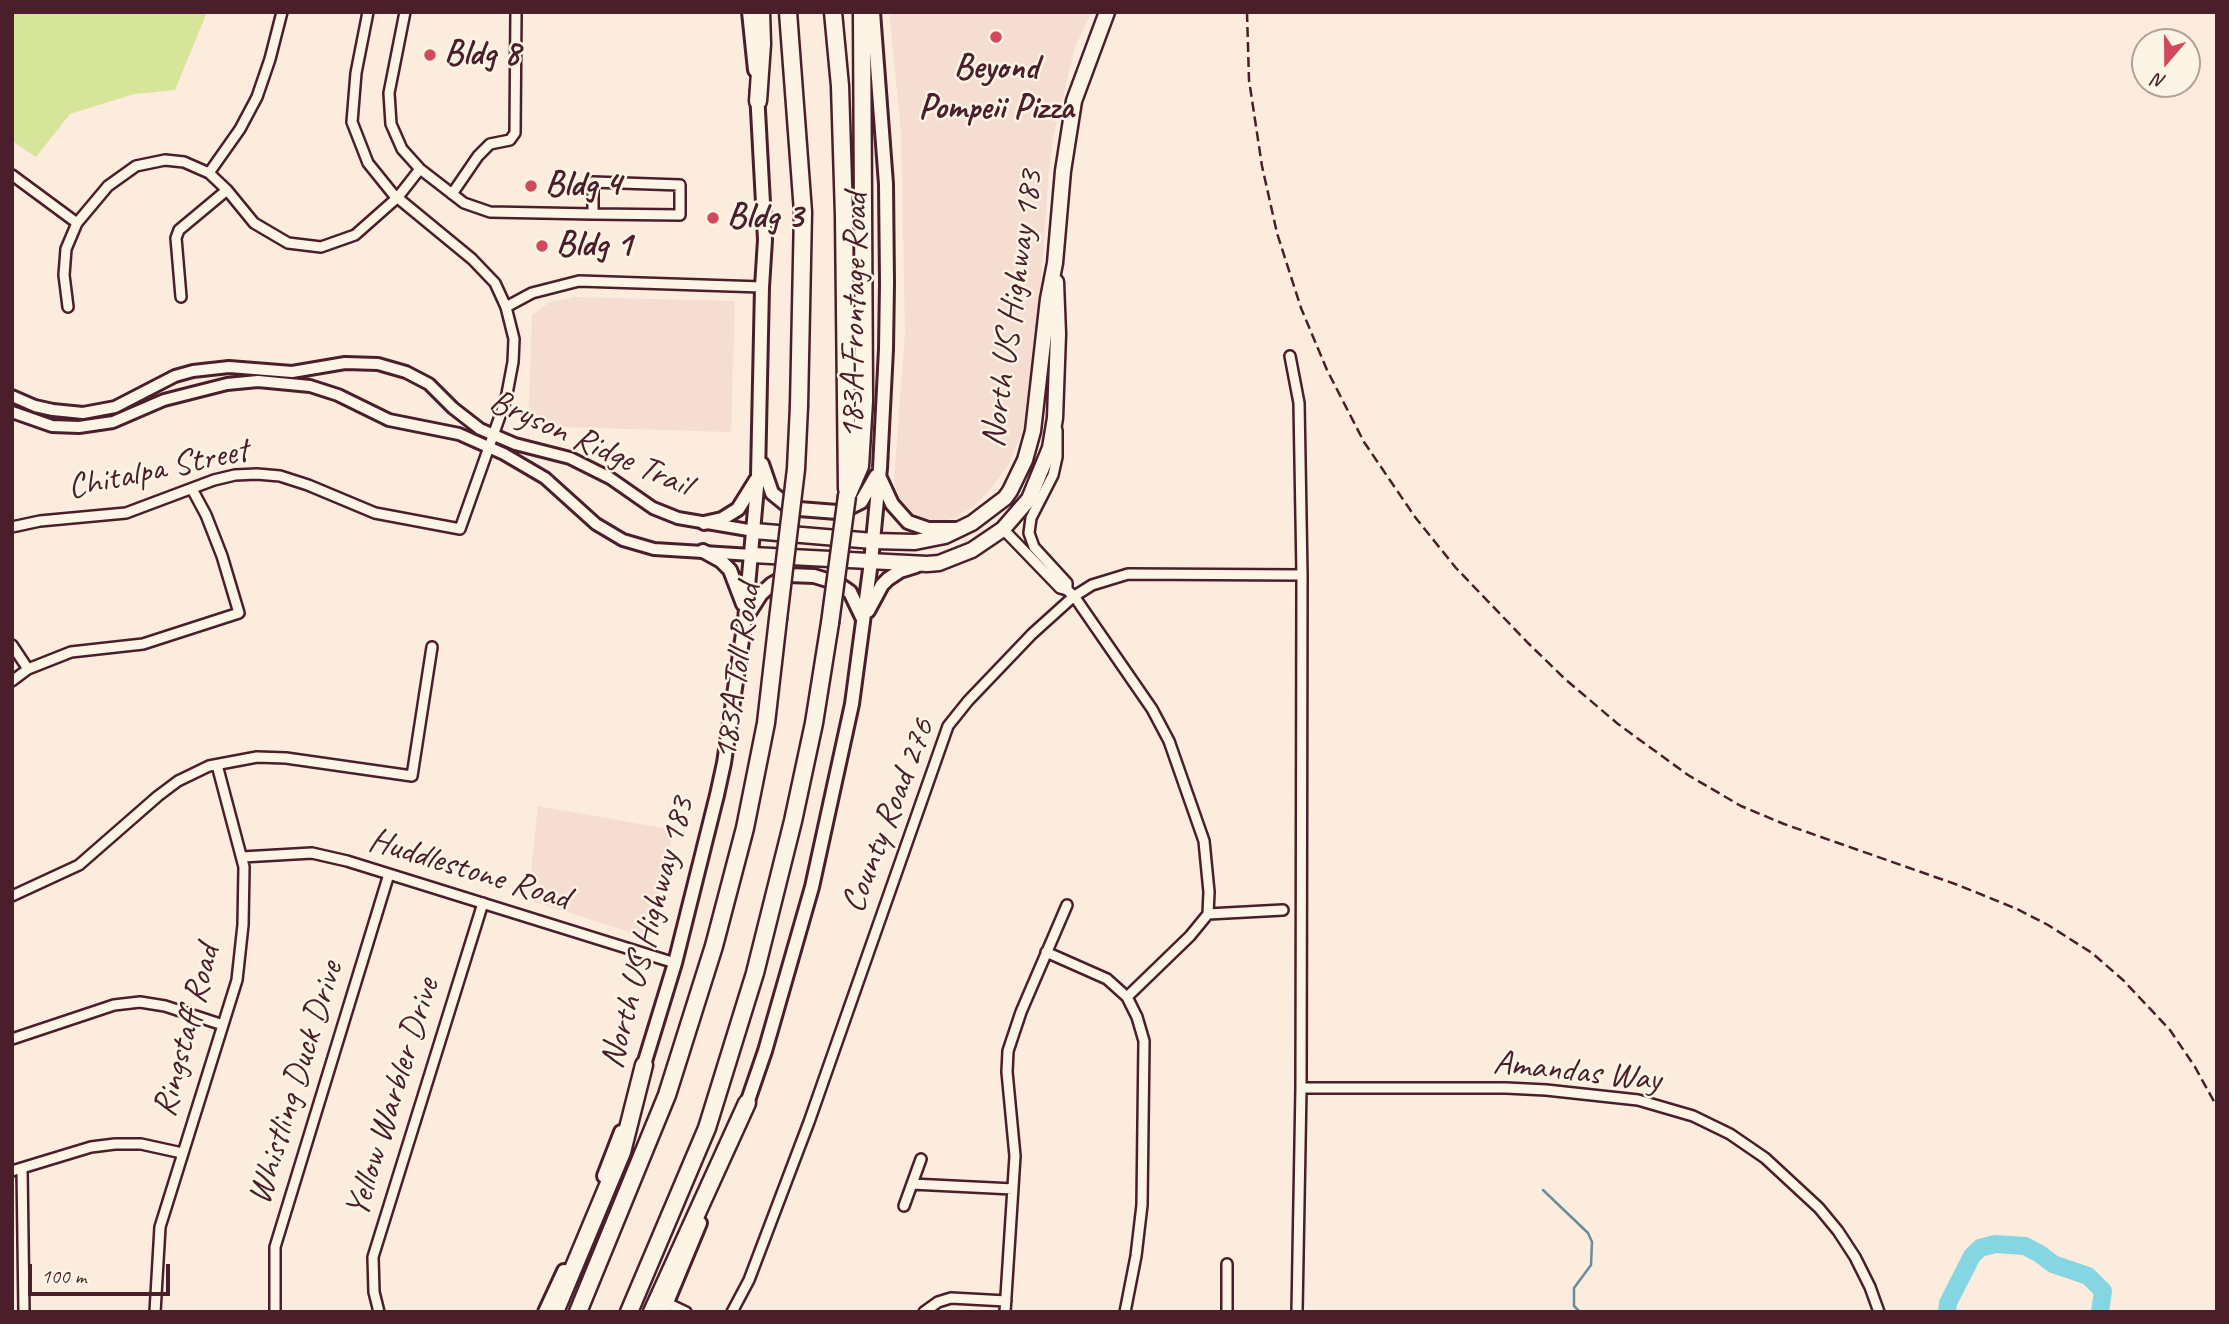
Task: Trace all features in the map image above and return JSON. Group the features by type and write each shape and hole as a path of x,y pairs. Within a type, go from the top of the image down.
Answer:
{"highway":[{"path":"758,101 761,12"},
{"name":"183A Toll Road","path":"578,1312 667,1095 714,946 745,828 766,723 796,470 799,406 803,212 788,12"},
{"path":"628,1312 707,1128 755,973 814,723 830,623 846,496 841,112 833,12"},
{"path":"846,496 860,466 864,401 862,12"},
{"path":"555,1312 622,1152 644,1065"},
{"path":"652,1312 747,1103"}],"main road":[{"path":"749,12 758,101 765,240 754,531"},
{"name":"183A Frontage Road","path":"863,621 880,472 886,349 886,184 873,12"},
{"name":"North US Highway 183","path":"545,1312 591,1208 644,1065 675,963 724,763 754,531 915,542 945,536 961,528 981,517 1010,491 1025,460 1033,431 1048,299 1055,263 1063,171 1074,101 1107,12"},
{"name":"North US Highway 183","path":"752,555 920,565 939,562 972,550 1003,528 1025,504 1047,459 1055,418 1058,334 1055,263"},
{"path":"759,454 772,493 788,506 799,509 837,512 853,507 861,502 880,472"},
{"path":"880,472 892,504 908,522 928,529 961,528"},
{"path":"704,523 722,519 738,509 758,476"},
{"path":"1003,528 1010,491"},
{"path":"703,551 730,570 745,615"},
{"path":"665,1308 747,1103 776,1014 812,887 852,704 863,621 888,579 900,571 920,565"},
{"path":"745,615 772,584 788,575 814,576 837,583 850,592 863,621"}],"street":[{"path":"209,173 240,129 257,97 282,12"},
{"name":"Chitalpa Street","path":"12,527 40,521 126,513 235,475 280,477 308,485 375,513 460,529 506,398 514,339 506,307 495,283 472,259 398,197 368,163 352,122 356,73 368,12"},
{"path":"405,12 388,93 391,124 402,149 420,169 464,203 490,212 593,214 680,215 680,185 593,182 593,214"},
{"path":"452,194 478,156 490,144 510,140 515,133 516,12"},
{"path":"68,307 64,275 66,248 77,223 108,186 136,166 165,160 184,162 209,173 254,223 288,243 321,247 355,235 398,197 420,169"},
{"path":"12,175 77,223"},
{"path":"181,297 176,237 184,226 227,190"},
{"path":"506,307 532,293 579,281 762,286"},
{"path":"1290,356 1299,403 1302,575 1301,1088 1297,1312"},
{"name":"Bryson Ridge Trail","path":"12,396 35,406 83,413 115,407 175,376 193,371 229,367 292,372 345,363 369,363 406,372 429,384 453,408 480,429 515,444 570,458 610,478 653,508 678,518 754,531"},
{"name":"Bryson Ridge Trail","path":"12,412 52,426 96,426 187,393 258,381 323,388 389,420 459,434 489,447 545,478 596,524 616,537 654,549 752,555"},
{"path":"1055,418 1059,436 1053,475 1031,518 1028,533 1034,547 1067,583 1071,593 1152,709 1169,741 1204,841 1209,892 1208,914 1191,936 1127,997"},
{"path":"12,681 28,669 71,652 143,644 239,613 219,547 192,489"},
{"path":"1003,528 1060,588 1071,593"},
{"name":"County Road 276","path":"732,1312 749,1280 809,1122 948,726 968,701 1071,593 1128,574 1302,575"},
{"path":"12,645 28,669"},
{"path":"12,895 79,865 178,781 217,765 257,757 286,758 412,776 432,647"},
{"name":"Ringstaff Road","path":"155,1312 160,1227 237,979 243,925 244,867 217,765"},
{"name":"Huddlestone Road","path":"242,857 312,853 389,874 675,963"},
{"name":"Whistling Duck Drive","path":"275,1312 275,1247 389,874"},
{"name":"Yellow Warbler Drive","path":"379,1312 374,1292 373,1257 483,903"},
{"path":"1005,1312 1015,1156 1007,1072 1008,1051 1021,1012 1068,905"},
{"path":"1208,914 1283,910"},
{"path":"1046,952 1107,979 1127,997 1138,1017 1143,1041 1142,1205 1125,1312"},
{"path":"12,1039 114,1005 140,1002 164,1006 223,1026"},
{"name":"Amandas Way","path":"1301,1088 1546,1090 1638,1100 1693,1116 1730,1134 1765,1158 1819,1208 1855,1257 1879,1312"},
{"path":"24,1312 17,1170 91,1147 115,1144 141,1144 182,1153"},
{"path":"904,1206 921,1159"},
{"path":"912,1184 1013,1189"},
{"path":"1227,1264 1227,1312"},
{"path":"924,1312 951,1298 1006,1301"},
{"path":"665,1308 686,1312"}],"shaded area":[{"path":"889,12 1092,12 1075,47 1053,138 1033,397 1025,425 1009,464 987,494 955,518 934,523 914,519 901,506 894,480 905,333 901,132"},
{"path":"575,297 735,301 731,432 528,426 532,315 550,302"},
{"path":"538,806 674,830 649,938 528,900"}],"green space":[{"path":"12,12 207,12 175,90 134,94 70,114 36,157 12,141"}],"waterway":[{"path":"1543,1190 1588,1233 1592,1242 1591,1265 1574,1288 1574,1306 1580,1312"},
{"path":"1947,1312 1948,1303 1972,1256 1980,1248 1995,1244 2025,1246 2053,1264 2088,1276 2103,1291 2100,1312"}],"railway":[{"path":"1247,12 1249,80 1262,166 1277,233 1301,308 1327,370 1364,442 1415,517 1456,568 1565,679 1618,724 1688,775 1741,806 1784,824 1958,885 2017,909 2092,953 2123,980 2170,1030 2217,1107"}],"place":[{"name":"Beyond Pompeii Pizza","path":"996,37"},
{"name":"Bldg 8","path":"430,55"},
{"name":"Bldg 4","path":"531,186"},
{"name":"Bldg 3","path":"713,218"},
{"name":"Bldg 1","path":"542,246"}]}
